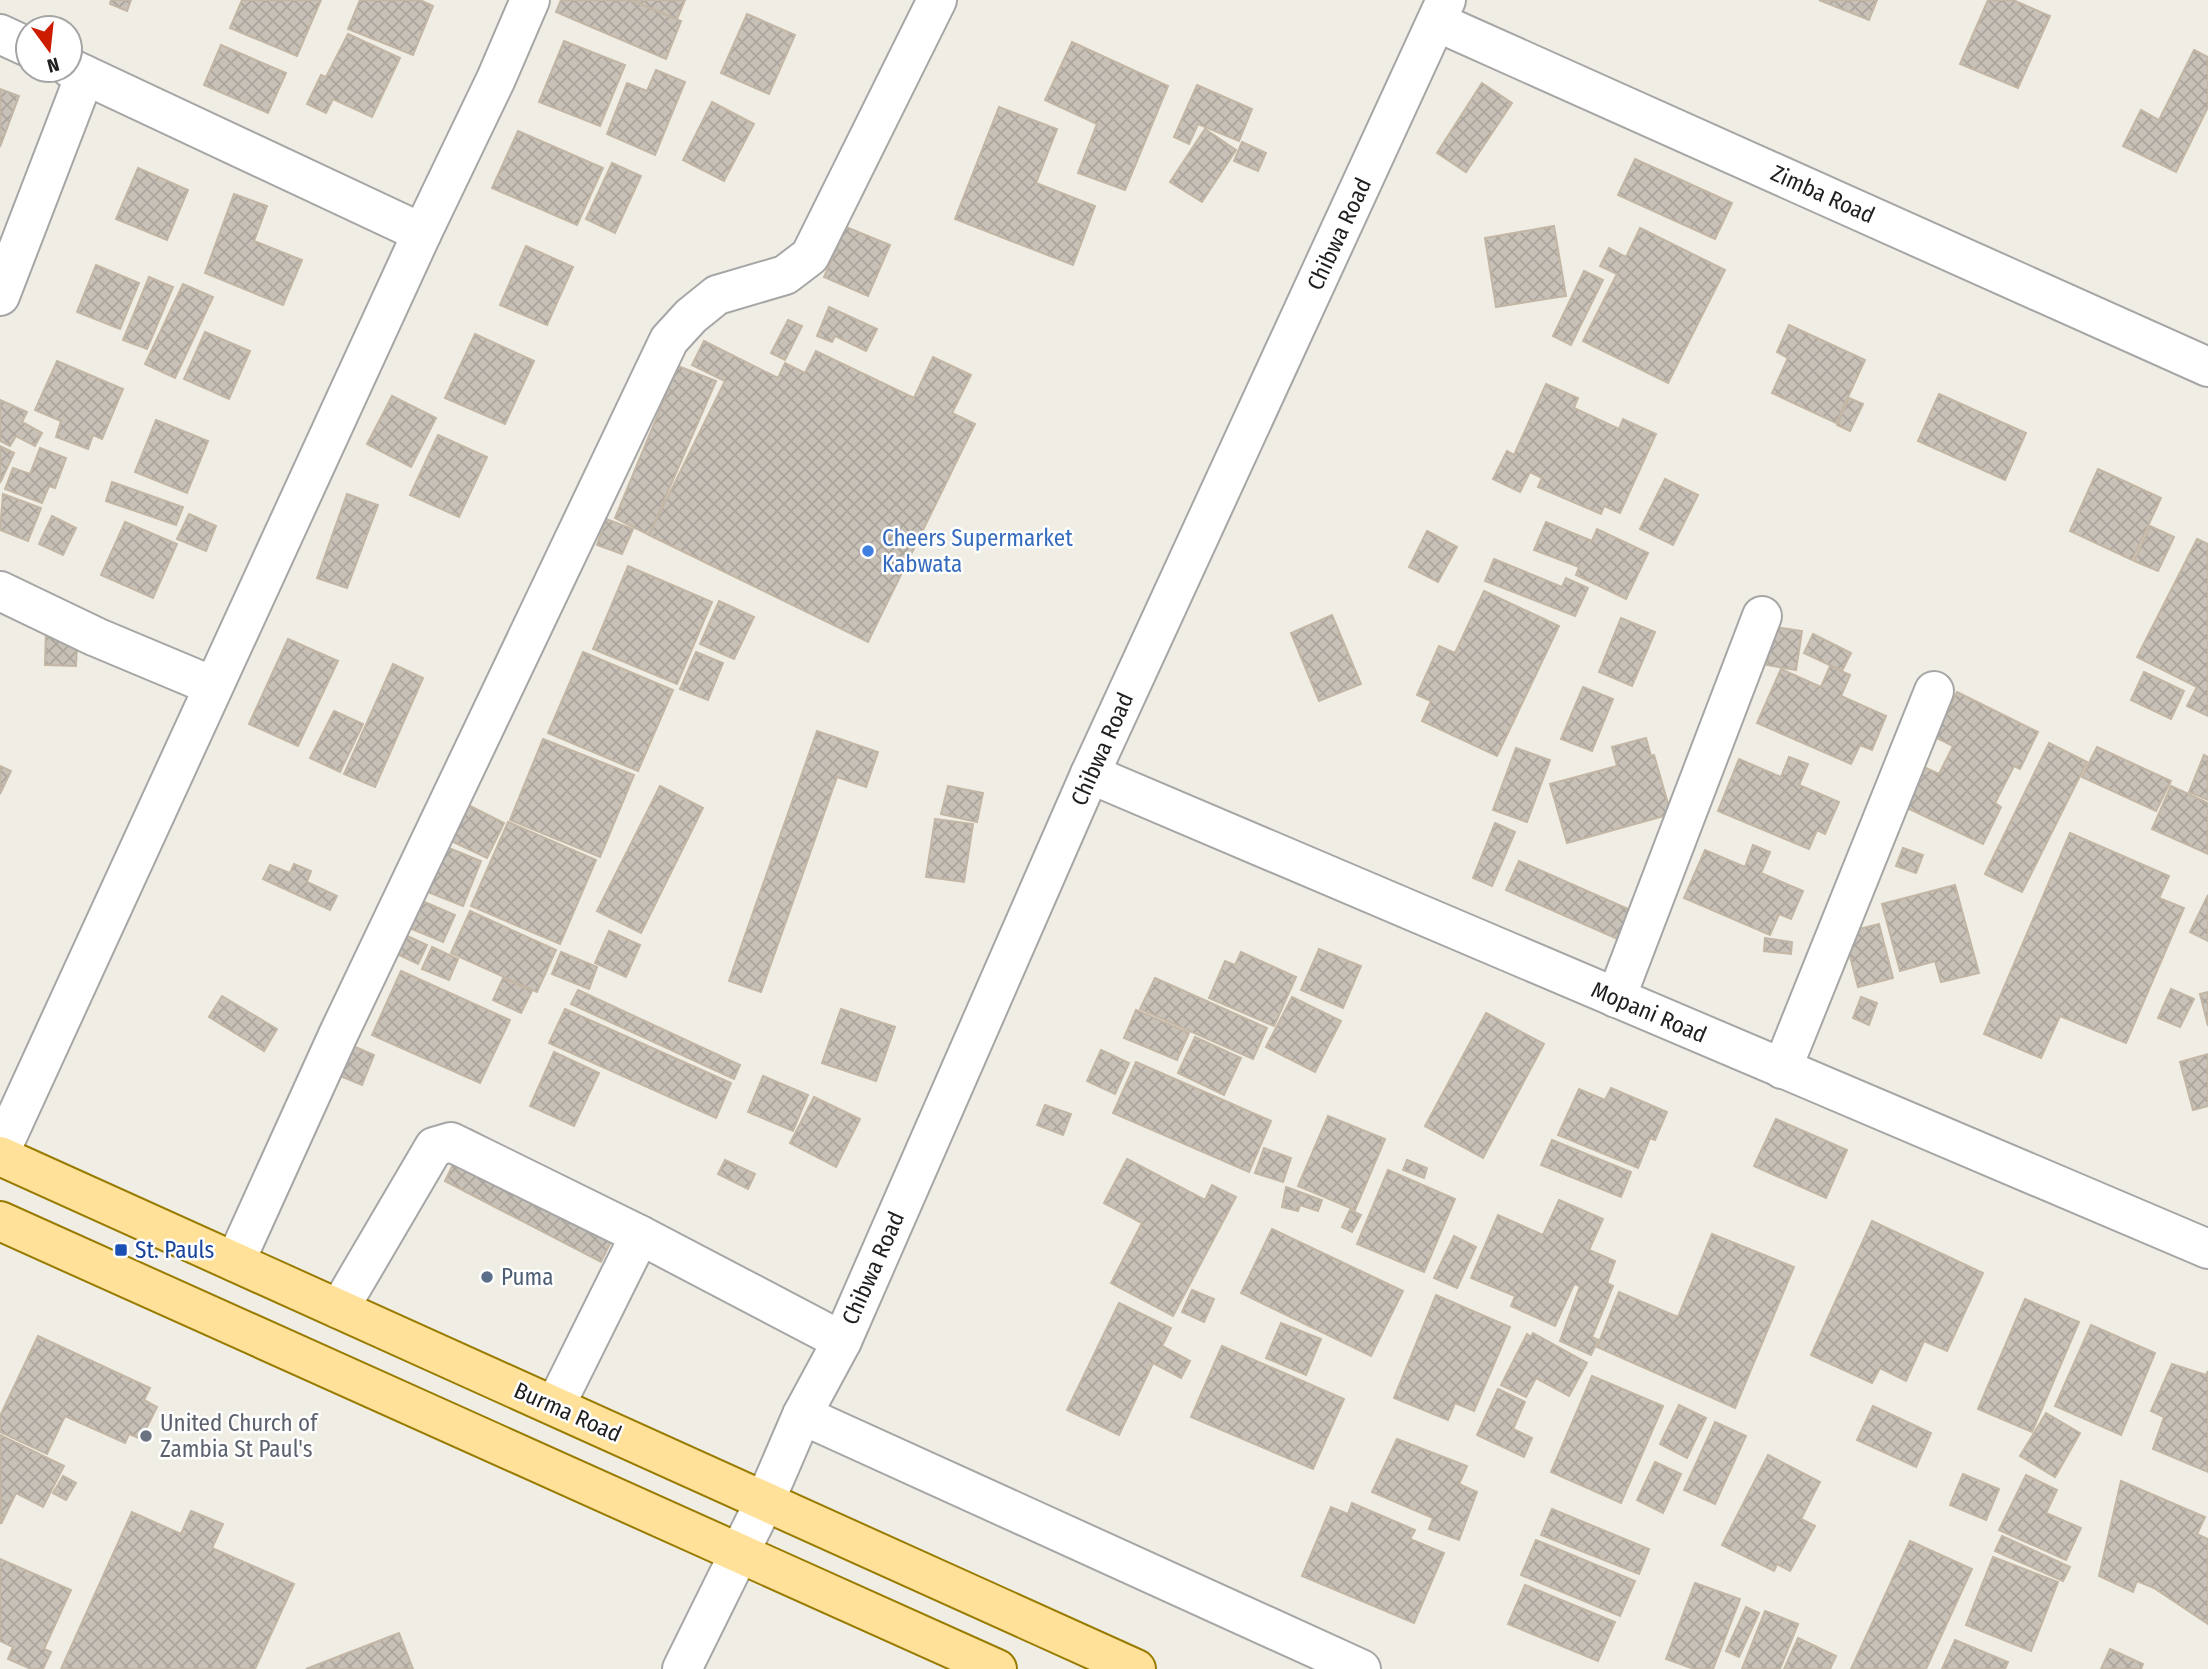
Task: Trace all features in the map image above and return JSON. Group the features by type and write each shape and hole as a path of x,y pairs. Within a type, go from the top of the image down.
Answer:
{"main road":[{"name":"Burma Road","path":"0,1154 1136,1669"},
{"path":"0,1220 997,1669"}],"street":[{"path":"0,1154 530,0"},
{"path":"235,1262 338,1035 669,340 691,316 717,295 785,275 810,257 937,0"},
{"name":"Zimba Road","path":"1442,11 2208,367"},
{"name":"Chibwa Road","path":"682,1669 765,1501 802,1415 842,1341 1090,774 1442,11"},
{"path":"84,74 422,233"},
{"path":"0,296 73,84"},
{"path":"0,591 96,637 213,686"},
{"path":"1616,998 1762,617"},
{"path":"1783,1069 1934,691"},
{"name":"Mopani Road","path":"1090,774 2208,1249"},
{"path":"339,1309 434,1147 451,1142 640,1235 842,1341"},
{"path":"555,1406 640,1235"},
{"path":"802,1415 1361,1669"}],"building":[{"path":"111,0 131,0 127,11 110,4"},
{"path":"242,0 321,0 297,56 230,28"},
{"path":"360,0 420,0 433,6 413,55 348,29"},
{"path":"561,0 630,0 681,21 666,59 556,12"},
{"path":"631,0 685,0 677,19"},
{"path":"1819,0 1877,0 1869,20"},
{"path":"1988,0 2013,0 2050,16 2018,88 1960,64"},
{"path":"747,14 795,35 769,94 721,73"},
{"path":"348,34 400,58 372,117 333,99 326,113 307,104 321,75 326,77"},
{"path":"564,41 625,65 600,126 539,102"},
{"path":"1072,42 1168,86 1125,190 1078,173 1097,124 1045,100"},
{"path":"221,45 286,73 268,113 204,85"},
{"path":"2194,50 2208,57 2208,107 2176,172 2123,146 2141,110 2159,120"},
{"path":"656,70 685,82 655,155 607,134 627,83 647,91"},
{"path":"1482,83 1512,103 1466,172 1437,153"},
{"path":"1197,85 1252,109 1239,141 1198,124 1189,144 1174,137"},
{"path":"0,89 19,96 0,147"},
{"path":"712,102 754,124 724,181 683,160"},
{"path":"999,107 1057,129 1036,183 1095,206 1073,265 955,219"},
{"path":"1205,129 1236,150 1202,202 1170,182"},
{"path":"518,131 603,168 577,225 492,188"},
{"path":"1242,142 1266,153 1258,171 1234,161"},
{"path":"1635,159 1732,203 1715,239 1618,195"},
{"path":"612,163 641,176 615,233 586,219"},
{"path":"138,168 188,190 167,240 116,219"},
{"path":"234,194 267,206 254,241 302,260 283,305 205,273"},
{"path":"1554,226 1566,296 1496,307 1485,238"},
{"path":"846,227 890,245 868,296 824,277"},
{"path":"1640,228 1725,270 1668,383 1583,341 1617,274 1600,266 1609,248 1626,257"},
{"path":"526,246 573,267 547,325 500,305"},
{"path":"96,265 139,283 120,329 77,312"},
{"path":"1584,271 1603,280 1571,345 1553,336"},
{"path":"149,277 173,287 147,349 123,340"},
{"path":"183,284 213,297 175,378 145,364"},
{"path":"829,307 877,329 866,351 835,336 832,342 817,336"},
{"path":"788,320 802,326 785,360 771,353"},
{"path":"1789,325 1865,360 1836,423 1772,393 1788,358 1777,352"},
{"path":"205,332 250,351 229,399 184,379"},
{"path":"475,334 534,361 505,424 445,398"},
{"path":"704,341 778,378 785,363 805,373 816,351 914,398 933,357 971,375 952,413 975,424 868,642 649,535 725,381 692,365"},
{"path":"57,361 123,389 102,439 93,435 88,449 56,437 61,421 35,410"},
{"path":"678,366 716,381 649,535 615,518"},
{"path":"1546,384 1578,398 1574,408 1619,429 1623,419 1656,434 1620,513 1604,506 1601,514 1538,487 1542,478 1530,472 1520,492 1493,479 1507,451 1514,455"},
{"path":"1939,394 2026,433 2005,480 1918,441"},
{"path":"392,396 436,418 411,467 367,444"},
{"path":"1849,398 1863,404 1850,431 1837,425"},
{"path":"0,400 27,412 22,422 42,433 35,446 16,436 10,446 0,441"},
{"path":"156,420 208,441 187,493 135,472"},
{"path":"438,435 487,457 459,517 410,495"},
{"path":"0,446 14,453 0,483"},
{"path":"40,448 66,458 55,488 49,486 42,503 5,489 13,468 30,474"},
{"path":"2098,469 2161,498 2132,560 2070,531"},
{"path":"1665,479 1698,495 1673,545 1640,529"},
{"path":"112,482 183,507 176,525 106,501"},
{"path":"3,494 41,508 28,541 0,530"},
{"path":"347,494 378,505 347,588 317,578"},
{"path":"189,514 216,526 206,551 177,539"},
{"path":"52,516 76,528 63,555 39,544"},
{"path":"606,519 633,529 622,554 597,545"},
{"path":"125,522 177,544 153,598 101,575"},
{"path":"1546,522 1592,541 1597,529 1648,553 1626,599 1576,575 1579,567 1534,550"},
{"path":"2150,526 2174,537 2158,571 2134,561"},
{"path":"1427,531 1457,547 1438,582 1409,567"},
{"path":"2197,539 2208,544 2208,716 2187,706 2197,687 2137,657"},
{"path":"1494,559 1562,587 1566,578 1588,588 1575,616 1485,581"},
{"path":"628,566 712,602 677,684 593,649"},
{"path":"1484,591 1559,626 1497,756 1422,721 1431,701 1417,695 1439,646 1455,653"},
{"path":"719,601 754,617 734,659 700,644"},
{"path":"1332,615 1361,684 1319,701 1291,633"},
{"path":"1621,618 1655,632 1632,686 1599,672"},
{"path":"1774,627 1802,631 1796,670 1767,665"},
{"path":"46,629 78,630 76,666 45,665"},
{"path":"1813,634 1851,653 1842,671 1804,653"},
{"path":"288,639 338,661 298,746 249,724"},
{"path":"583,652 673,690 638,771 548,733"},
{"path":"696,652 723,663 708,700 680,689"},
{"path":"393,664 423,678 375,787 344,774"},
{"path":"1830,666 1850,675 1841,696 1886,716 1872,750 1860,745 1851,764 1757,723 1781,669 1821,687"},
{"path":"2144,672 2184,691 2171,719 2131,700"},
{"path":"1583,687 1613,699 1592,751 1561,739"},
{"path":"1957,692 2038,732 2020,769 2014,766 1995,803 2001,807 1983,844 1905,807 1924,767 1939,774 1953,746 1935,737"},
{"path":"334,711 363,724 340,772 310,758"},
{"path":"817,731 878,752 866,787 837,777 761,992 729,981"},
{"path":"1646,738 1651,756 1654,755 1671,814 1567,843 1550,784 1617,766 1612,747"},
{"path":"543,739 634,775 600,857 510,820"},
{"path":"2049,743 2087,762 2022,892 1985,874"},
{"path":"2097,747 2171,781 2156,811 2082,777"},
{"path":"1516,748 1550,760 1527,822 1493,810"},
{"path":"2204,755 2208,757 2208,800 2189,792"},
{"path":"1789,757 1808,764 1799,785 1839,802 1825,834 1817,830 1809,849 1718,811 1739,759 1781,777"},
{"path":"0,766 11,771 0,794"},
{"path":"660,786 703,808 641,933 597,911"},
{"path":"948,786 983,793 977,822 941,814"},
{"path":"2171,786 2208,803 2208,854 2152,829"},
{"path":"466,804 504,823 487,858 449,840"},
{"path":"935,819 973,824 964,882 926,877"},
{"path":"508,822 596,860 560,944 471,906"},
{"path":"1495,823 1515,832 1492,886 1473,878"},
{"path":"2070,833 2169,876 2159,898 2184,908 2126,1043 2060,1016 2041,1058 1984,1034"},
{"path":"439,844 481,861 463,906 420,889"},
{"path":"1753,845 1770,852 1761,873 1803,891 1791,919 1779,914 1770,935 1684,898 1705,850 1745,867"},
{"path":"1903,848 1923,855 1916,873 1896,866"},
{"path":"1519,861 1635,912 1622,941 1506,890"},
{"path":"294,864 311,871 307,882 337,896 330,910 263,879 270,865 290,873"},
{"path":"1955,885 1979,973 1941,982 1935,961 1900,971 1882,904"},
{"path":"2208,895 2208,941 2190,932"},
{"path":"420,900 455,915 443,942 407,927"},
{"path":"470,911 556,950 537,992 451,953"},
{"path":"1879,924 1893,978 1858,987 1844,933"},
{"path":"609,931 640,945 626,977 595,963"},
{"path":"405,935 427,945 418,964 397,954"},
{"path":"1765,938 1792,942 1791,954 1764,951"},
{"path":"432,947 458,959 449,980 422,969"},
{"path":"1319,949 1361,966 1343,1008 1301,990"},
{"path":"561,952 597,967 589,989 552,974"},
{"path":"1241,952 1296,977 1274,1026 1209,998 1225,961 1235,965"},
{"path":"401,971 510,1020 480,1083 372,1035"},
{"path":"503,978 532,991 521,1013 493,1000"},
{"path":"1155,978 1267,1028 1253,1059 1140,1009"},
{"path":"2171,989 2194,999 2180,1027 2158,1018"},
{"path":"578,990 740,1065 734,1079 571,1004"},
{"path":"2208,992 2208,1026 2200,994"},
{"path":"222,996 277,1029 264,1051 209,1017"},
{"path":"1292,997 1341,1021 1315,1072 1266,1047"},
{"path":"1861,997 1877,1003 1869,1025 1853,1018"},
{"path":"565,1009 731,1083 716,1118 549,1043"},
{"path":"841,1009 895,1027 876,1081 822,1063"},
{"path":"1136,1010 1189,1033 1177,1060 1124,1038"},
{"path":"1486,1013 1544,1044 1483,1158 1425,1126"},
{"path":"1195,1037 1241,1058 1224,1095 1178,1073"},
{"path":"353,1046 374,1055 362,1085 340,1076"},
{"path":"1101,1050 1129,1063 1115,1094 1087,1081"},
{"path":"554,1052 599,1073 574,1126 530,1106"},
{"path":"2208,1054 2208,1106 2193,1110 2180,1062"},
{"path":"1136,1062 1271,1121 1249,1172 1113,1113"},
{"path":"763,1076 808,1095 793,1131 748,1112"},
{"path":"1611,1088 1667,1112 1655,1140 1650,1138 1638,1168 1558,1135 1579,1089 1605,1100"},
{"path":"814,1097 860,1119 836,1167 790,1143"},
{"path":"1045,1105 1071,1114 1063,1135 1037,1125"},
{"path":"1328,1116 1385,1139 1355,1210 1298,1186"},
{"path":"1776,1119 1847,1150 1826,1198 1754,1166"},
{"path":"470,1129 626,1211 601,1262 445,1181"},
{"path":"1552,1140 1631,1172 1621,1197 1541,1165"},
{"path":"1264,1148 1291,1158 1283,1182 1255,1173"},
{"path":"1127,1159 1205,1200 1212,1185 1236,1197 1173,1316 1111,1283 1142,1223 1104,1203"},
{"path":"725,1160 755,1174 748,1189 718,1174"},
{"path":"1407,1160 1427,1168 1424,1178 1403,1170"},
{"path":"1388,1170 1455,1199 1424,1272 1357,1244"},
{"path":"1286,1187 1322,1200 1318,1211 1300,1205 1298,1211 1282,1207"},
{"path":"1559,1200 1603,1219 1589,1250 1615,1261 1607,1283 1613,1286 1592,1337 1598,1340 1591,1355 1560,1341 1580,1286 1574,1284 1555,1326 1511,1306 1515,1296 1471,1278 1498,1215 1543,1235"},
{"path":"1350,1210 1361,1215 1352,1232 1342,1227"},
{"path":"1872,1221 1983,1273 1947,1351 1924,1341 1906,1381 1880,1368 1872,1383 1811,1355"},
{"path":"1272,1229 1403,1291 1371,1356 1241,1293"},
{"path":"1712,1234 1794,1267 1735,1408 1597,1347 1619,1292 1678,1317"},
{"path":"1454,1236 1476,1247 1457,1288 1434,1278"},
{"path":"1192,1290 1214,1299 1204,1322 1182,1312"},
{"path":"1436,1295 1510,1327 1474,1411 1455,1403 1448,1420 1394,1398"},
{"path":"2025,1299 2079,1322 2032,1432 1978,1409"},
{"path":"1119,1303 1171,1328 1162,1346 1190,1361 1181,1378 1153,1363 1119,1435 1067,1410"},
{"path":"1281,1323 1321,1339 1306,1375 1266,1358"},
{"path":"2091,1325 2155,1353 2121,1435 2055,1406"},
{"path":"1533,1333 1587,1363 1569,1396 1536,1378 1526,1397 1501,1385 1527,1334 1531,1337"},
{"path":"38,1336 150,1388 144,1400 157,1407 141,1439 129,1434 125,1443 65,1416 47,1454 0,1432 0,1416"},
{"path":"1222,1346 1344,1399 1313,1469 1191,1417"},
{"path":"2172,1364 2206,1375 2208,1371 2208,1472 2153,1449 2164,1417 2151,1411"},
{"path":"1592,1376 1663,1406 1621,1503 1551,1472"},
{"path":"1498,1389 1525,1402 1513,1429 1532,1438 1524,1457 1477,1435"},
{"path":"1679,1405 1706,1418 1687,1458 1660,1444"},
{"path":"1873,1406 1931,1433 1916,1467 1857,1440"},
{"path":"2046,1413 2080,1433 2055,1477 2020,1456"},
{"path":"1715,1422 1746,1436 1715,1504 1684,1490"},
{"path":"0,1435 64,1466 43,1507 16,1493 1,1524"},
{"path":"1397,1439 1467,1466 1459,1484 1477,1492 1459,1540 1429,1529 1433,1518 1372,1492"},
{"path":"1768,1455 1820,1482 1801,1519 1815,1526 1790,1571 1777,1564 1774,1571 1722,1545"},
{"path":"1655,1462 1681,1474 1663,1513 1637,1500"},
{"path":"1963,1474 1999,1489 1986,1520 1950,1505"},
{"path":"2026,1475 2057,1490 2046,1513 2081,1528 2066,1560 1999,1530"},
{"path":"63,1476 76,1483 66,1500 53,1493"},
{"path":"2121,1481 2205,1517 2197,1534 2208,1539 2208,1624 2154,1588 2137,1581 2133,1592 2099,1576"},
{"path":"1352,1503 1415,1530 1410,1539 1444,1553 1414,1623 1302,1576 1331,1507 1348,1514"},
{"path":"1552,1509 1649,1549 1639,1574 1541,1535"},
{"name":"United Church of Zambia St Paul's","path":"191,1511 223,1524 212,1548 294,1584 255,1669 61,1669 132,1512 181,1534"},
{"path":"2002,1536 2070,1567 2063,1581 1995,1551"},
{"path":"1536,1540 1635,1581 1620,1616 1521,1575"},
{"path":"1910,1541 1972,1569 1926,1669 1851,1669"},
{"path":"1993,1557 2058,1582 2031,1651 1966,1625"},
{"path":"0,1559 71,1590 44,1649 51,1652 43,1669 31,1669 8,1659 13,1647 0,1641"},
{"path":"1695,1583 1740,1599 1713,1669 1694,1669 1666,1659"},
{"path":"1525,1585 1615,1622 1598,1661 1508,1624"},
{"path":"1746,1607 1759,1613 1739,1657 1726,1651"},
{"path":"1765,1611 1798,1624 1780,1669 1742,1669"},
{"path":"399,1633 413,1669 306,1669"},
{"path":"1798,1638 1836,1656 1830,1669 1784,1669"},
{"path":"1955,1640 2008,1662 2005,1669 1942,1669"},
{"path":"2110,1649 2143,1664 2141,1669 2101,1669"}],"place":[{"name":"Cheers Supermarket Kabwata","path":"868,551"},
{"name":"St. Pauls","path":"121,1250"},
{"name":"Puma","path":"487,1277"},
{"name":"United Church of Zambia St Paul's","path":"146,1436"}]}
